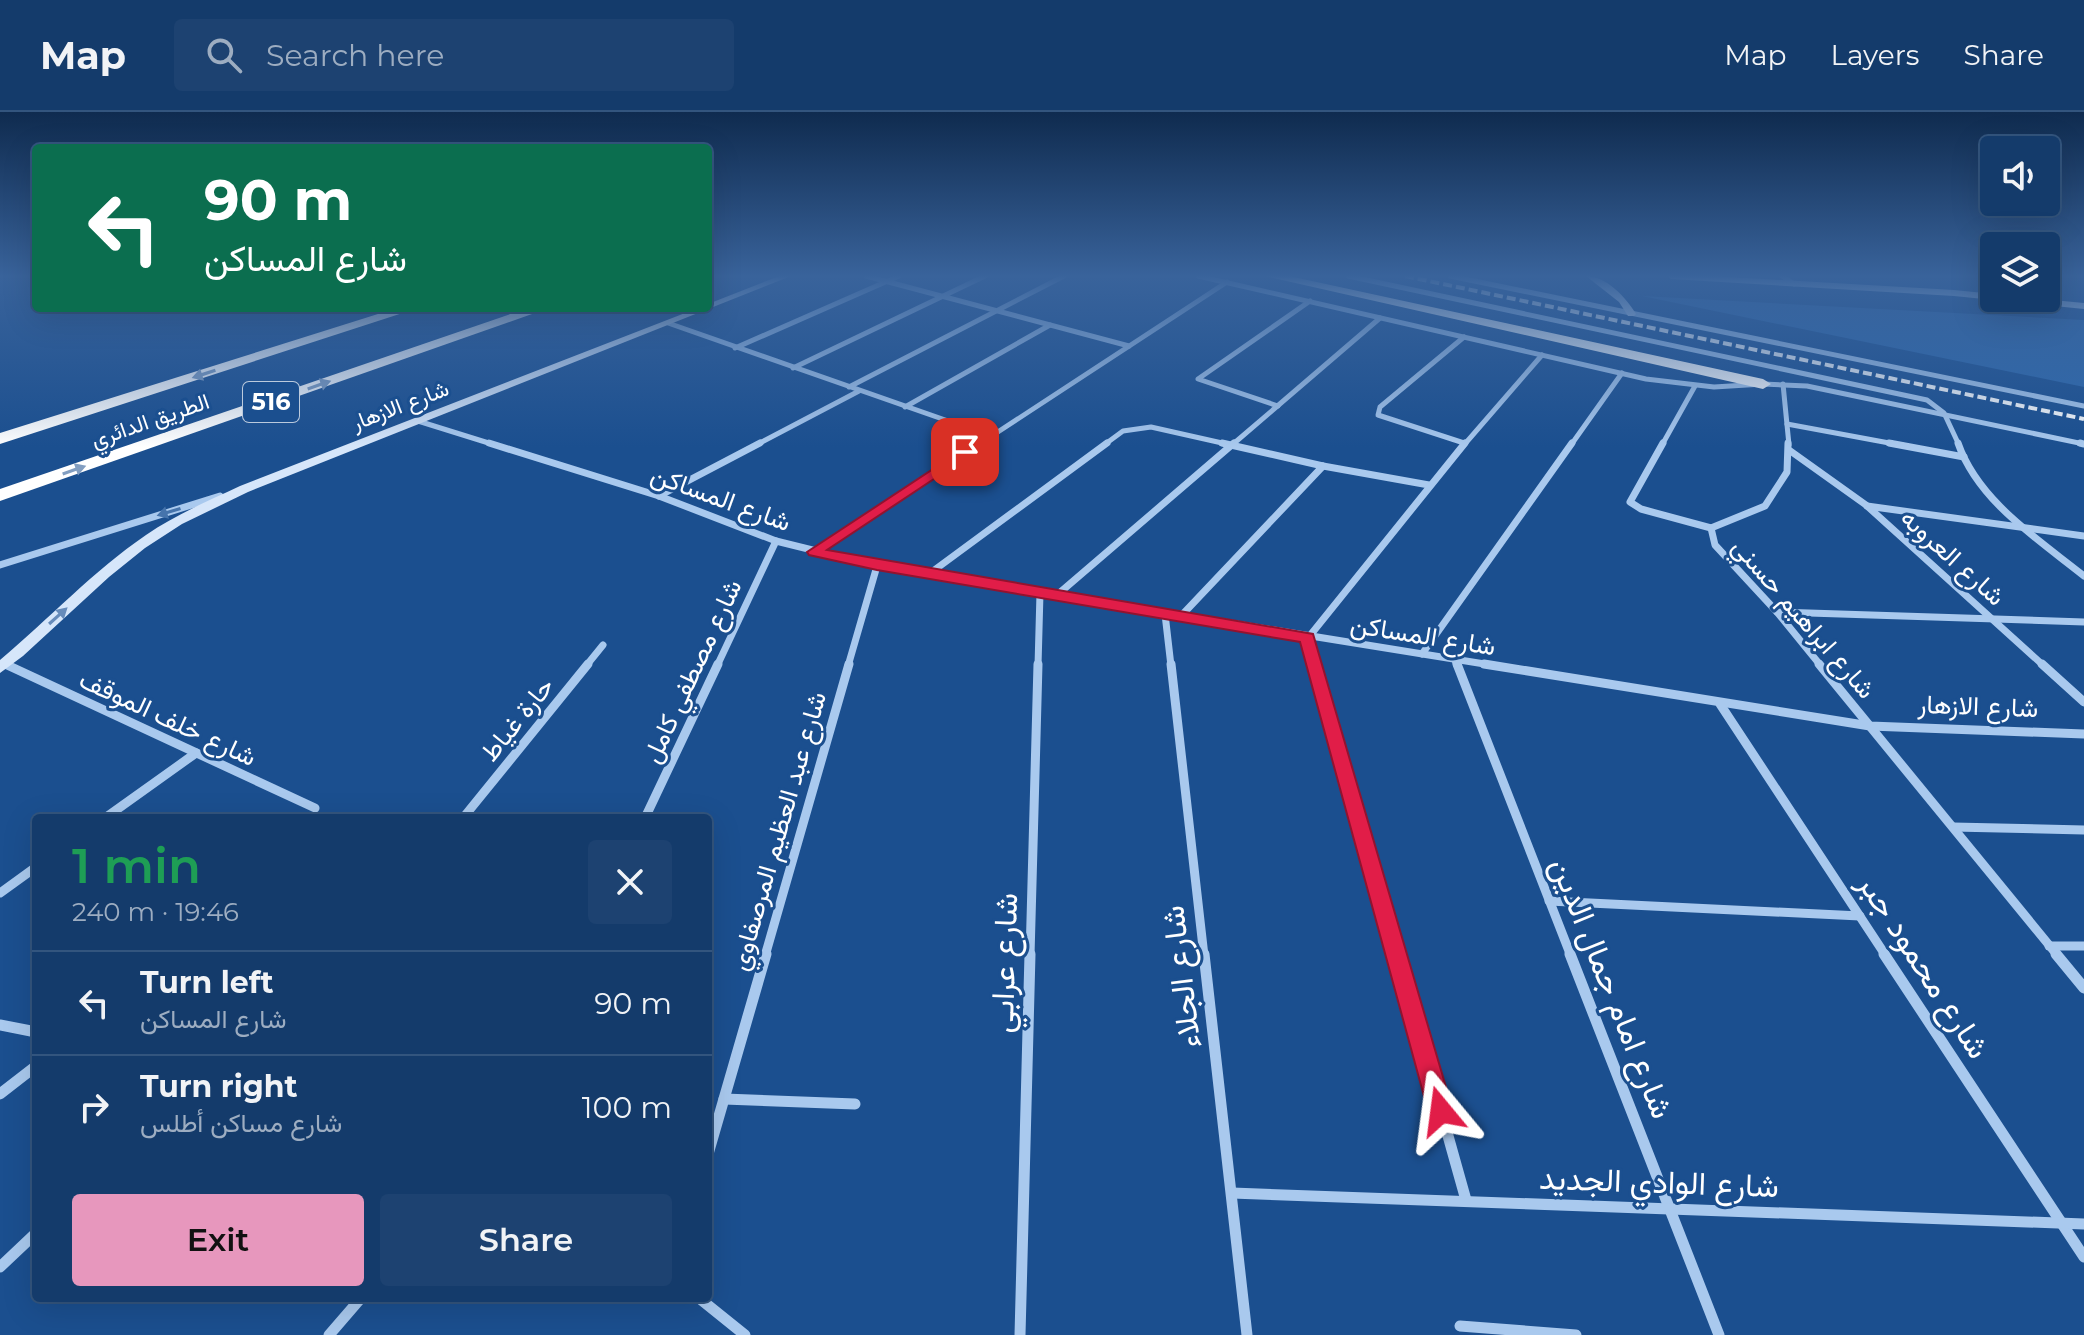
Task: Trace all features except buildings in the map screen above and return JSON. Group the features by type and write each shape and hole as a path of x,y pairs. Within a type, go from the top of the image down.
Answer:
{"highway":[{"name":"الطريق الدائري","path":"0,439 332,333"},
{"name":"الطريق الدائري","path":"0,495 469,333"},
{"path":"1531,333 1763,384"}],"street":[{"name":"شارع الازهار","path":"0,565 244,489 642,333"},
{"path":"694,333 991,436"},
{"path":"734,349 770,333"},
{"path":"793,368 867,333"},
{"path":"849,387 954,333"},
{"path":"905,407 1036,333"},
{"path":"1080,333 1129,346"},
{"path":"815,552 1149,333"},
{"path":"1264,333 1198,379 1278,406"},
{"path":"1057,595 1363,333"},
{"path":"1447,333 1622,373 1695,386 1783,384 2084,444"},
{"path":"1617,333 1913,396 1938,405 1948,415 1964,457 1987,493 2023,527 2084,576"},
{"path":"1725,333 2084,406"},
{"path":"1464,337 1380,407 1378,415 1464,443"},
{"path":"1466,1200 1308,638 1429,485 1542,355"},
{"path":"1422,654 1622,373"},
{"name":"شارع ابراهيم حسني","path":"1783,384 1789,450 1787,472 1765,506 1711,528 1715,545 1777,612 2084,988"},
{"path":"1695,386 1630,502 1641,509 1711,528"},
{"path":"659,496 859,391"},
{"name":"شارع المساكن","path":"418,421 659,496 776,541 877,566 1308,638 1870,726"},
{"path":"1787,424 1964,457"},
{"path":"929,574 1123,431 1151,427 1323,466 1429,485"},
{"name":"شارع العروبه","path":"1789,450 1866,505 2084,702"},
{"path":"1181,616 1323,466"},
{"name":"شارع الازهار","path":"2,666 143,543 244,489"},
{"path":"1866,505 2084,536"},
{"name":"شارع مصطفي كامل","path":"647,814 776,541"},
{"name":"شارع عبد العظيم المرصفاوي","path":"712,1140 877,566"},
{"name":"شارع عرابي","path":"1020,1335 1040,593"},
{"path":"1777,612 2084,622"},
{"name":"شارع الجلاء","path":"1165,614 1247,1335"},
{"name":"حارة غياط","path":"466,814 603,645"},
{"name":"شارع امام جمال الدين","path":"1455,660 1719,1335"},
{"name":"شارع خلف الموقف","path":"2,666 315,808"},
{"name":"شارع محمود جبر","path":"1720,704 2084,1257"},
{"name":"شارع الازهار","path":"1870,726 2084,734"},
{"path":"111,814 196,753"},
{"path":"1953,827 2084,830"},
{"path":"0,893 32,870"},
{"path":"1549,901 1860,916"},
{"path":"2049,946 2084,946"},
{"path":"0,1025 32,1031"},
{"path":"0,1094 32,1069"},
{"path":"724,1099 855,1104"},
{"name":"شارع الوادي الجديد","path":"1232,1193 2084,1224"},
{"path":"0,1267 32,1237"},
{"path":"329,1335 358,1302"},
{"path":"704,1302 745,1335"},
{"path":"1460,1326 1576,1335"}],"shaded area":[{"path":"1822,333 2084,333 2084,387"}],"railway":[{"path":"1676,333 2084,419"}],"route":[{"path":"965,452 815,552 877,566 1308,638 1441,1111"}]}
